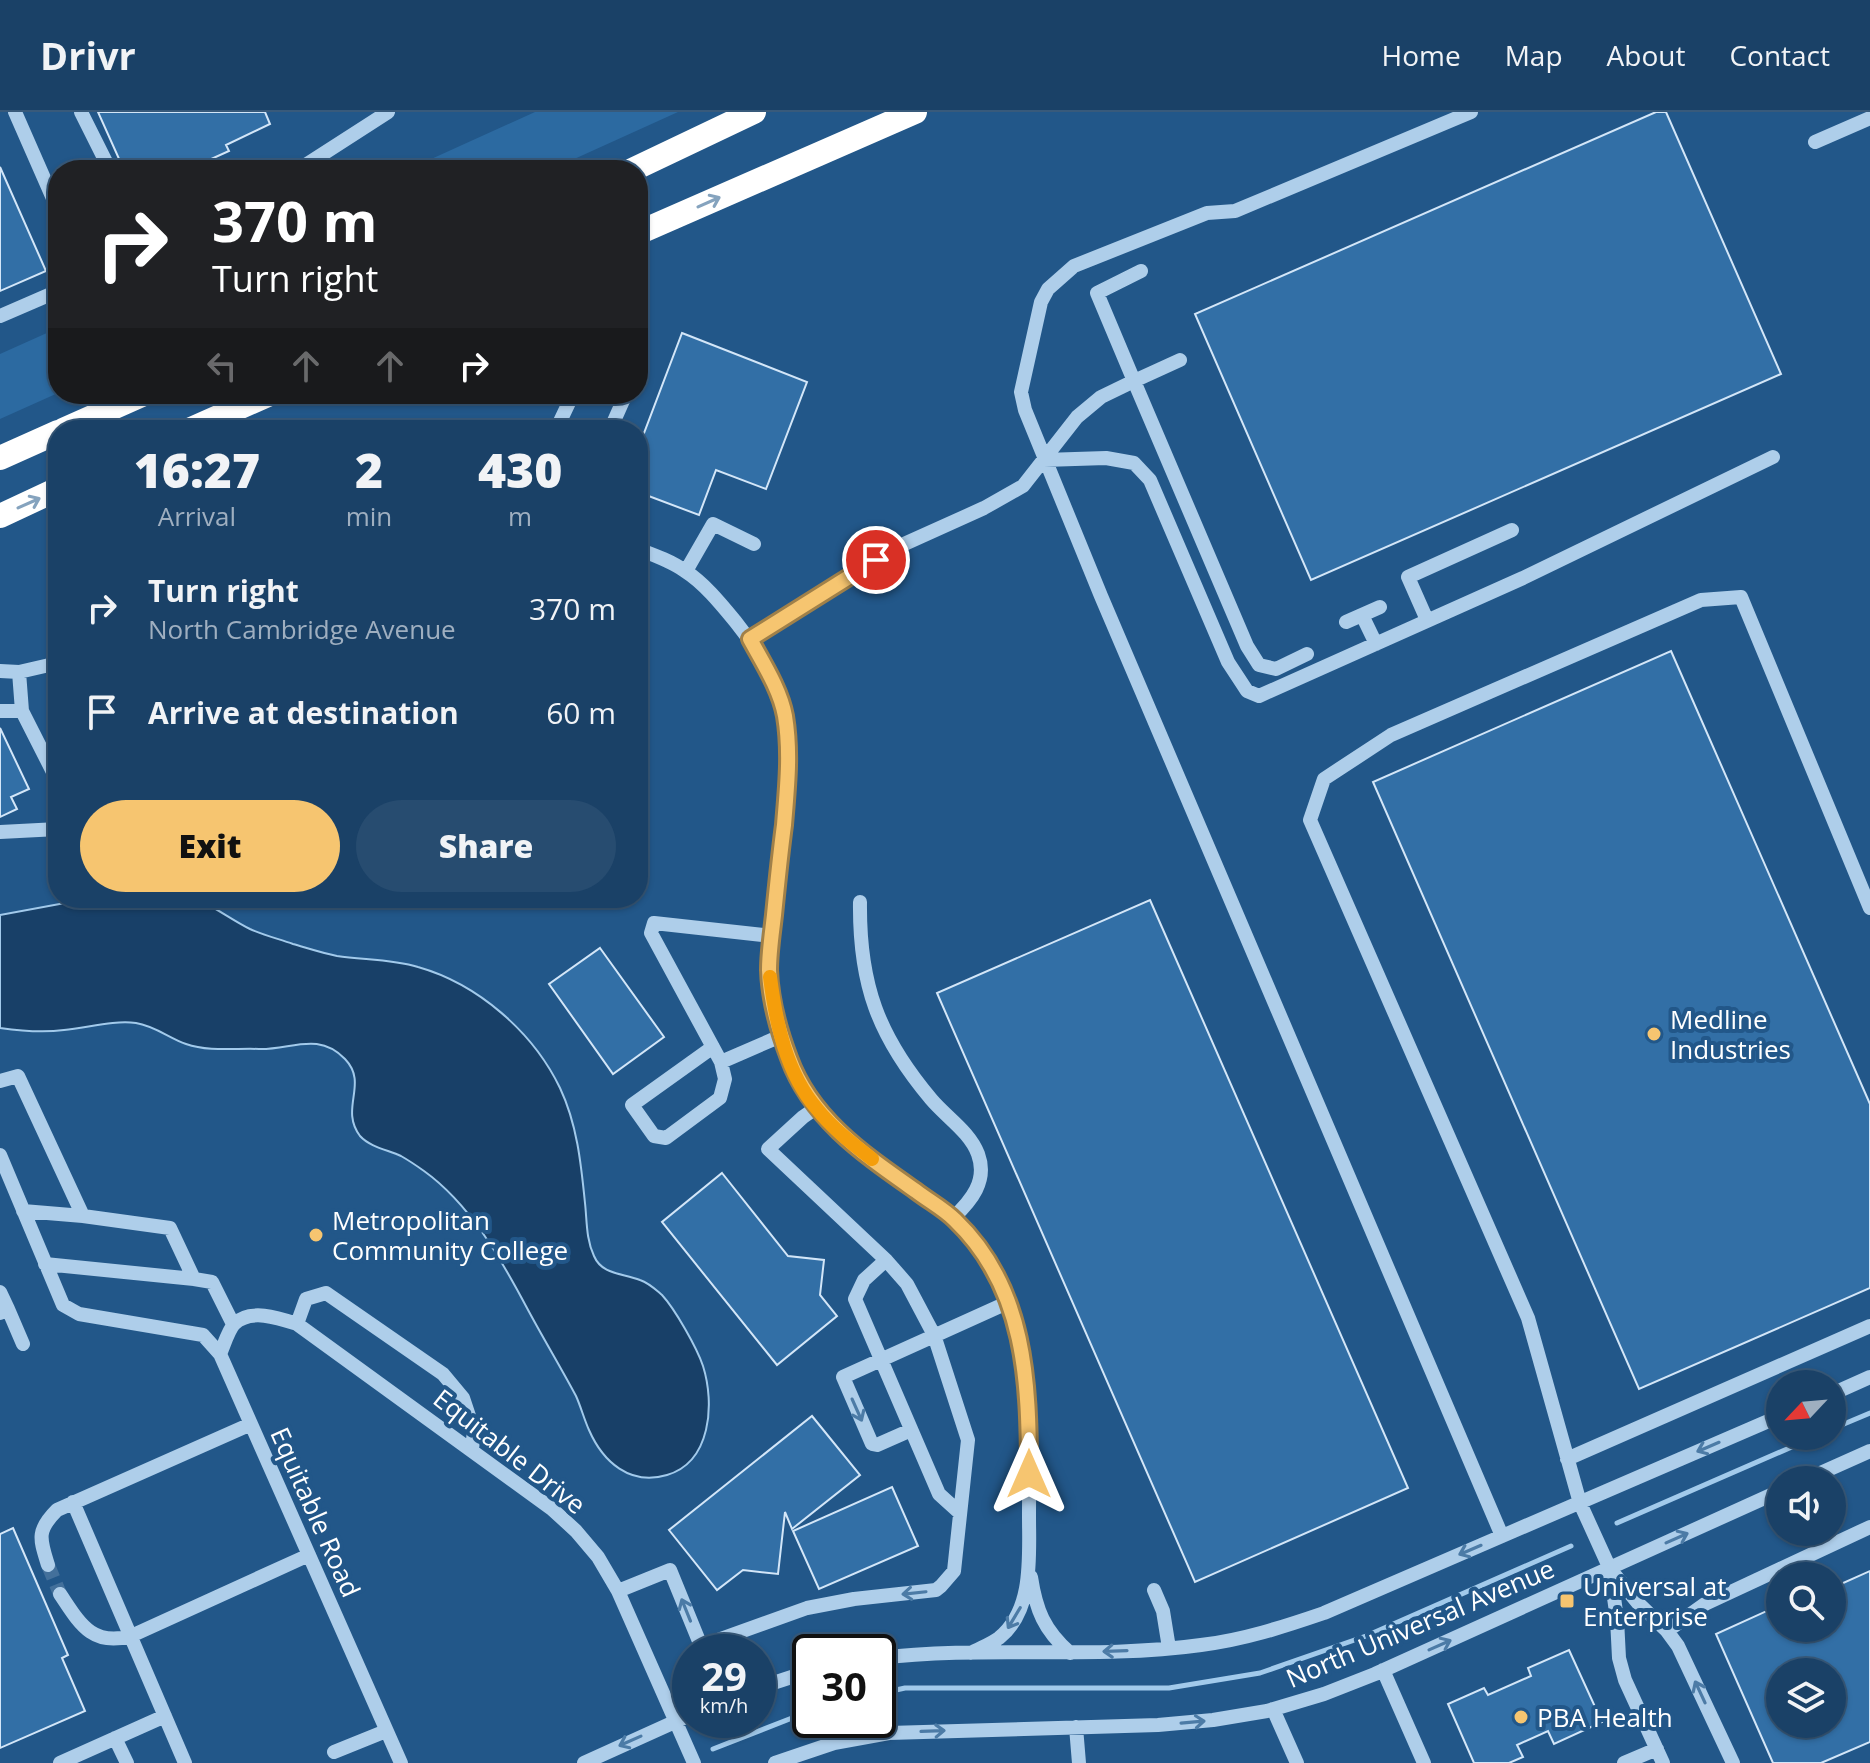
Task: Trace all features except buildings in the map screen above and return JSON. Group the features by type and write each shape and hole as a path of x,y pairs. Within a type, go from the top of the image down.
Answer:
{"highway":[{"path":"648,162 754,112"},
{"path":"648,229 915,112"},
{"path":"85,420 121,404"},
{"path":"212,420 248,404"},
{"path":"0,458 48,436"},
{"path":"0,516 48,494"}],"street":[{"path":"15,112 48,187"},
{"path":"81,112 105,160"},
{"path":"314,160 388,112"},
{"path":"1471,112 1235,211 1207,213 1074,266 1048,289 1041,302 1021,392 1044,460 1502,1536"},
{"path":"1815,142 1870,118"},
{"path":"1141,271 1097,293 1247,646 1259,665 1276,669 1307,654"},
{"path":"0,316 48,295"},
{"path":"750,639 902,545 1006,497 1023,486 1077,417 1101,397 1180,360"},
{"path":"1044,460 1106,458 1134,463 1150,480 1228,662 1247,691 1259,696 1523,578 1773,457"},
{"path":"686,571 713,524 754,544"},
{"path":"1427,620 1408,577 1512,530"},
{"path":"648,554 686,571 719,602 750,639 770,675 784,714 790,768 769,969 775,1018 800,1083 816,1108 843,1137 953,1218 973,1239 1009,1302 1016,1324 1029,1413 1029,1564 1024,1597 1012,1625 1001,1637 971,1653"},
{"path":"1733,1763 1678,1646 1610,1569 1580,1503 1528,1318 1310,820 1324,779 1391,735 1701,600 1741,597 1870,908"},
{"path":"1346,622 1380,607"},
{"path":"1362,615 1376,644"},
{"path":"0,671 19,672 48,665"},
{"path":"19,672 22,711 48,762"},
{"path":"0,711 22,711"},
{"path":"0,832 48,830"},
{"path":"860,902 864,971 887,1036 916,1080 971,1140 979,1156 979,1188 953,1218"},
{"path":"713,1047 632,1105 654,1136 666,1138 720,1098 725,1079 721,1062 713,1047 651,933 654,923 772,936"},
{"path":"721,1062 781,1036"},
{"path":"0,1081 18,1076 83,1216"},
{"path":"618,1591 670,1570 701,1646 807,1608 854,1599 936,1590 954,1571 968,1440 934,1335 907,1284 886,1260 768,1149 816,1108"},
{"path":"0,1155 45,1264 63,1305 79,1314 203,1335 220,1354 233,1324 212,1282 45,1264"},
{"path":"23,1211 170,1228 194,1279"},
{"path":"886,1260 864,1280 855,1299 939,1494 960,1513"},
{"path":"0,1292 4,1311 23,1344"},
{"path":"297,1324 306,1299 326,1293 443,1374 463,1398 474,1431 472,1449"},
{"path":"911,1430 877,1445 872,1444 843,1377 1009,1302"},
{"name":"Equitable Drive","path":"233,1324 248,1315 278,1318 297,1324 552,1509 598,1557 672,1697"},
{"path":"1567,1459 1870,1326"},
{"name":"Equitable Road","path":"220,1354 401,1763"},
{"path":"1846,1388 1870,1377"},
{"name":"North Universal Avenue","path":"896,1657 1169,1648 1273,1631 1324,1613 1766,1422"},
{"path":"48,1565 40,1537 45,1521 57,1510 251,1424"},
{"path":"1836,1466 1870,1451"},
{"name":"North Universal Avenue","path":"775,1763 834,1743 889,1733 1158,1725 1213,1720 1273,1709 1324,1694 1383,1670 1766,1497"},
{"path":"73,1502 185,1763"},
{"path":"1667,1631 1705,1604 1870,1527"},
{"path":"60,1594 84,1629 117,1640 309,1555"},
{"path":"1029,1564 1039,1613 1055,1640 1070,1653"},
{"path":"1610,1569 1619,1658 1625,1680 1663,1763"},
{"path":"1154,1590 1163,1611 1169,1648"},
{"path":"1383,1670 1424,1763"},
{"path":"1273,1709 1297,1763"},
{"path":"60,1763 79,1759 115,1738 165,1716"},
{"path":"584,1763 672,1723"},
{"path":"1076,1727 1079,1763"},
{"path":"334,1752 386,1731"},
{"path":"115,1738 127,1763"},
{"name":"Equitable Drive","path":"688,1738 694,1763"},
{"path":"1624,1763 1657,1749"}],"shaded area":[{"path":"535,112 678,112 572,160 429,160"},
{"path":"48,332 48,397 0,419 0,354"},
{"path":"48,906 213,908 250,929 293,944 337,956 408,964 462,985 482,998 535,1048 560,1088 577,1144 588,1237 594,1256 602,1267 643,1281 662,1295 700,1358 707,1381 708,1414 701,1445 693,1458 682,1468 654,1478 619,1469 602,1452 589,1430 576,1396 517,1289 470,1216 441,1184 424,1171 360,1136 352,1116 355,1078 352,1068 335,1051 314,1044 271,1049 204,1048 127,1022 48,1031 0,1028 0,915"}],"waterway":[{"path":"1846,1423 1870,1413"},
{"path":"1617,1523 1785,1450"},
{"path":"896,1690 1169,1688 1260,1673 1366,1636 1571,1546"},
{"path":"713,1749 792,1718"}],"tunnel":[{"path":"48,1565 60,1594"}],"slow traffic":[{"path":"770,977 775,1018 800,1083 816,1108 843,1137 872,1159"}],"place":[{"name":"Medline Industries","path":"1654,1034"},
{"name":"Metropolitan Community College","path":"316,1235"},
{"name":"Universal at Enterprise","path":"1567,1601"},
{"name":"PBA Health","path":"1521,1717"}],"route":[{"path":"876,560 750,639 770,675 784,714 790,768 769,969 775,1018 789,1060 816,1108 843,1137 953,1218 973,1239 1001,1284 1016,1324 1024,1365 1029,1413 1029,1474"}]}
